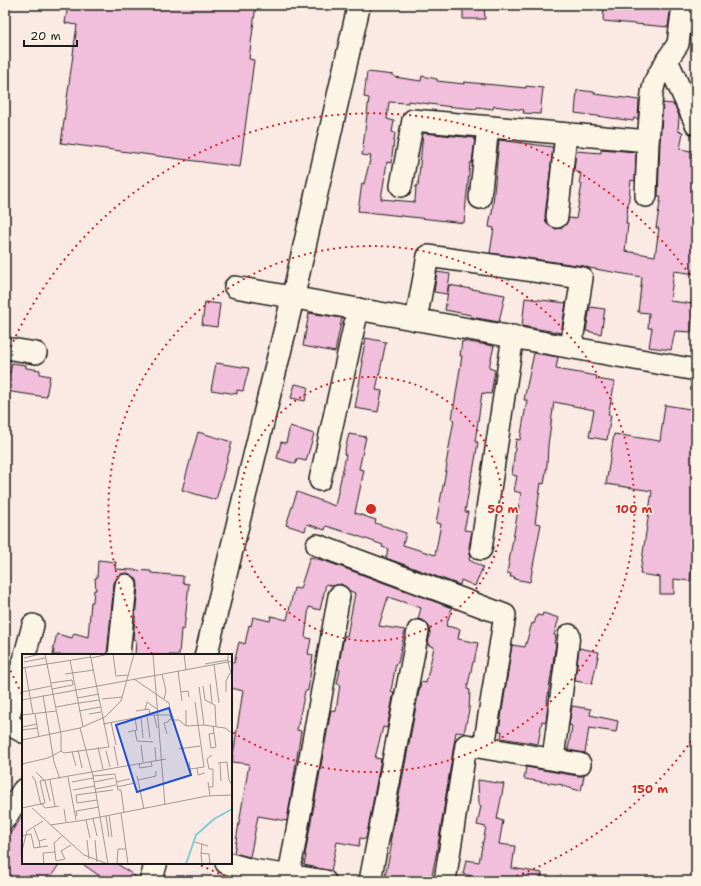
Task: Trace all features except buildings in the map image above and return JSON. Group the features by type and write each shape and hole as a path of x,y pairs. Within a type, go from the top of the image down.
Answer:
{"street":[{"path":"206,654 293,296 360,5"},
{"path":"646,196 648,141 652,93 655,81 666,60 678,44 683,5"},
{"path":"666,60 695,119"},
{"path":"401,186 413,120 648,141"},
{"path":"480,198 488,127"},
{"path":"557,217 566,134"},
{"path":"416,320 428,256 582,278 571,347"},
{"path":"235,287 293,296 416,320 696,370"},
{"path":"320,480 358,309"},
{"path":"481,549 512,336"},
{"path":"5,348 36,353"},
{"path":"317,545 505,615 484,747"},
{"path":"119,654 126,585"},
{"path":"289,875 339,596"},
{"path":"25,654 33,625"},
{"path":"370,881 418,631"},
{"path":"553,759 569,635"},
{"path":"12,726 22,668"},
{"path":"445,881 466,745 580,764"},
{"path":"5,819 22,796"},
{"path":"151,881 156,864"},
{"path":"228,864 251,875 289,875 325,881"}]}
